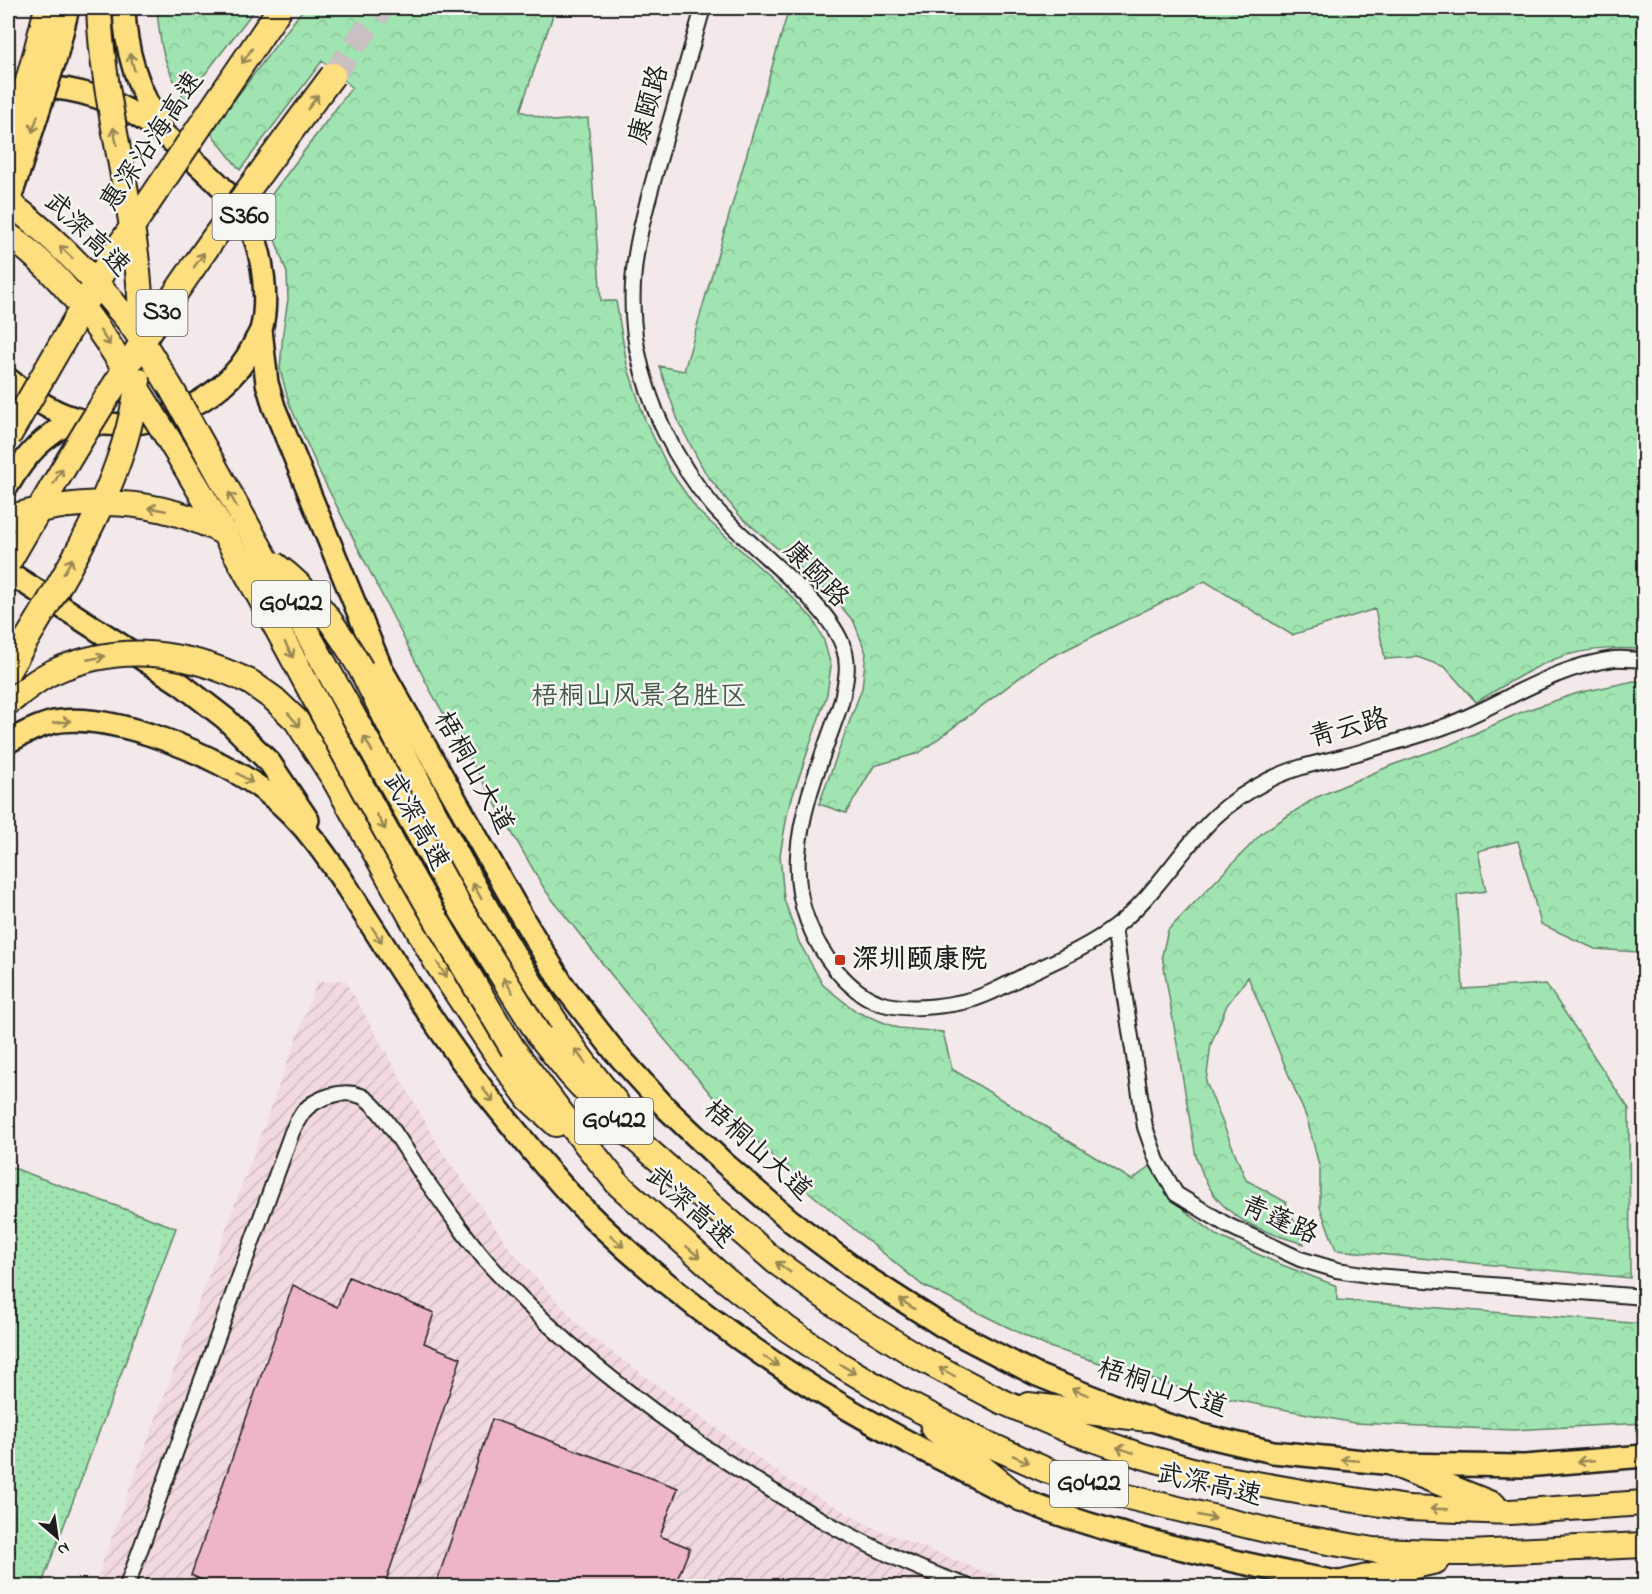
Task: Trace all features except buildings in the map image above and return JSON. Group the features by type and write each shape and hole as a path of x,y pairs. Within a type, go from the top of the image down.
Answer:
{"highway":[{"path":"8,152 47,8"},
{"path":"8,671 88,533 109,490 130,425 140,370 141,334 137,264 107,90 99,8"},
{"name":"惠深沿海高速","path":"8,438 109,261 280,8"},
{"name":"S30","path":"8,563 67,461 165,309 244,195 333,75"},
{"name":"武深高速","path":"8,203 38,224 83,269 133,329 176,398 463,913 539,1035 570,1074 610,1117 776,1262 840,1308 918,1357 1001,1401 1071,1432 1142,1456 1217,1477 1408,1508 1510,1512 1644,1503"},
{"name":"武深高速","path":"8,235 23,246 66,287 104,336 190,471 432,914 513,1049 618,1184 693,1252 752,1301 839,1364 896,1398 978,1440 1046,1470 1120,1495 1260,1529 1373,1551 1470,1553 1644,1545"},
{"path":"8,518 39,509 78,503 124,503 160,508 188,516 248,546 279,567 304,589 326,613 345,641 440,826 496,927 547,1010 604,1088 700,1196"},
{"path":"8,703 51,673 84,660 112,655 153,654 188,659 220,668 250,682 274,699 296,720 334,779 436,962 495,1052 529,1099 618,1184"},
{"path":"896,1398 1021,1499"},
{"path":"1001,1401 1148,1419"},
{"path":"1393,1464 1510,1512"},
{"path":"1352,1585 1470,1553"}],"main road":[{"path":"8,203 56,57 68,8"},
{"name":"S360","path":"124,8 129,51 138,83 164,134"},
{"name":"S360","path":"8,90 50,87 97,96 136,115 164,134 222,186 250,227 259,251 263,277 261,330 246,361 226,383 200,402 172,415 142,423 113,424 75,419 39,402 8,379"},
{"name":"梧桐山大道","path":"261,330 267,383 274,407 382,670 522,917 563,985 615,1052 667,1109 724,1163 791,1221 863,1275 944,1327 1036,1375 1148,1419 1204,1436 1273,1452 1393,1464 1525,1466 1644,1456"},
{"path":"8,485 22,461 49,434 75,419"},
{"path":"8,572 181,684 226,719 270,763 310,822 346,886"},
{"path":"8,742 26,731 52,723 80,720 109,723 174,744 243,776 269,794 314,838 467,1068 537,1159 598,1223 649,1268 734,1335 815,1390 912,1445 1021,1499 1109,1531 1259,1567 1352,1585"}],"street":[{"name":"康颐路","path":"703,8 640,227 632,288 633,317 637,347 655,411 686,470 713,506 810,599 838,635 844,650 847,666 841,703 805,807 797,854 796,875 800,896 814,938 842,978 859,992 879,1003 912,1007 962,1001 985,995 1045,966 1114,928"},
{"name":"青云路","path":"1114,928 1156,888 1188,846 1218,814 1240,797 1270,779 1311,763 1351,754 1446,726 1537,682 1578,667 1617,659 1644,660"},
{"name":"青蓬路","path":"1114,928 1145,1127 1157,1161 1176,1194 1227,1225 1300,1259 1337,1270 1375,1276 1644,1297"},
{"path":"127,1587 292,1132 304,1111 322,1099 342,1093 362,1096 376,1107 426,1180 497,1273 539,1317 592,1364 676,1428 776,1495 857,1539 968,1587"}],"shaded area":[{"path":"345,980 443,1153 511,1250 587,1334 791,1482 872,1527 980,1570 1031,1586 94,1586 317,982"}],"green space":[{"path":"157,8 256,8 185,100 172,77 164,56"},
{"name":"梧桐山风景名胜区","path":"304,8 552,8 552,18 520,111 553,121 588,118 601,301 616,301 627,365 645,420 670,471 698,511 813,619 824,641 831,666 827,694 788,810 780,855 784,899 799,942 823,985 857,1012 898,1028 943,1032 952,1069 1132,1180 1157,1161 1185,1211 1218,1236 1277,1263 1337,1286 1337,1300 1644,1324 1644,1423 1513,1430 1354,1423 1189,1391 1046,1346 922,1285 809,1192 719,1104 624,991 545,890 430,690 320,473 289,403 280,369 288,299 287,273 263,206 352,87 322,61 240,170 210,132"},
{"path":"789,8 1379,8 1418,12 1423,8 1635,8 1644,11 1644,649 1598,650 1560,657 1476,702 1445,667 1417,657 1385,659 1375,609 1292,635 1205,581 1039,663 919,753 874,766 846,813 819,804 862,688 866,653 854,622 832,596 740,516 706,474 679,423 659,366 684,371"},
{"path":"1634,681 1644,683 1644,948 1637,952 1595,949 1541,924 1518,841 1478,851 1486,891 1457,895 1463,989 1546,984 1629,1109 1630,1278 1336,1250 1320,1207 1320,1169 1307,1119 1248,977 1227,1005 1211,1044 1206,1082 1246,1180 1286,1202 1304,1244 1262,1230 1236,1216 1215,1196 1205,1180 1196,1157 1162,955 1168,930 1263,832 1315,798 1392,765 1447,746 1524,711 1578,693"},
{"path":"8,1166 176,1228 41,1586 8,1586"}],"tunnel":[{"path":"333,75 382,8"}],"place":[{"name":"深圳颐康院","path":"840,960"}]}
